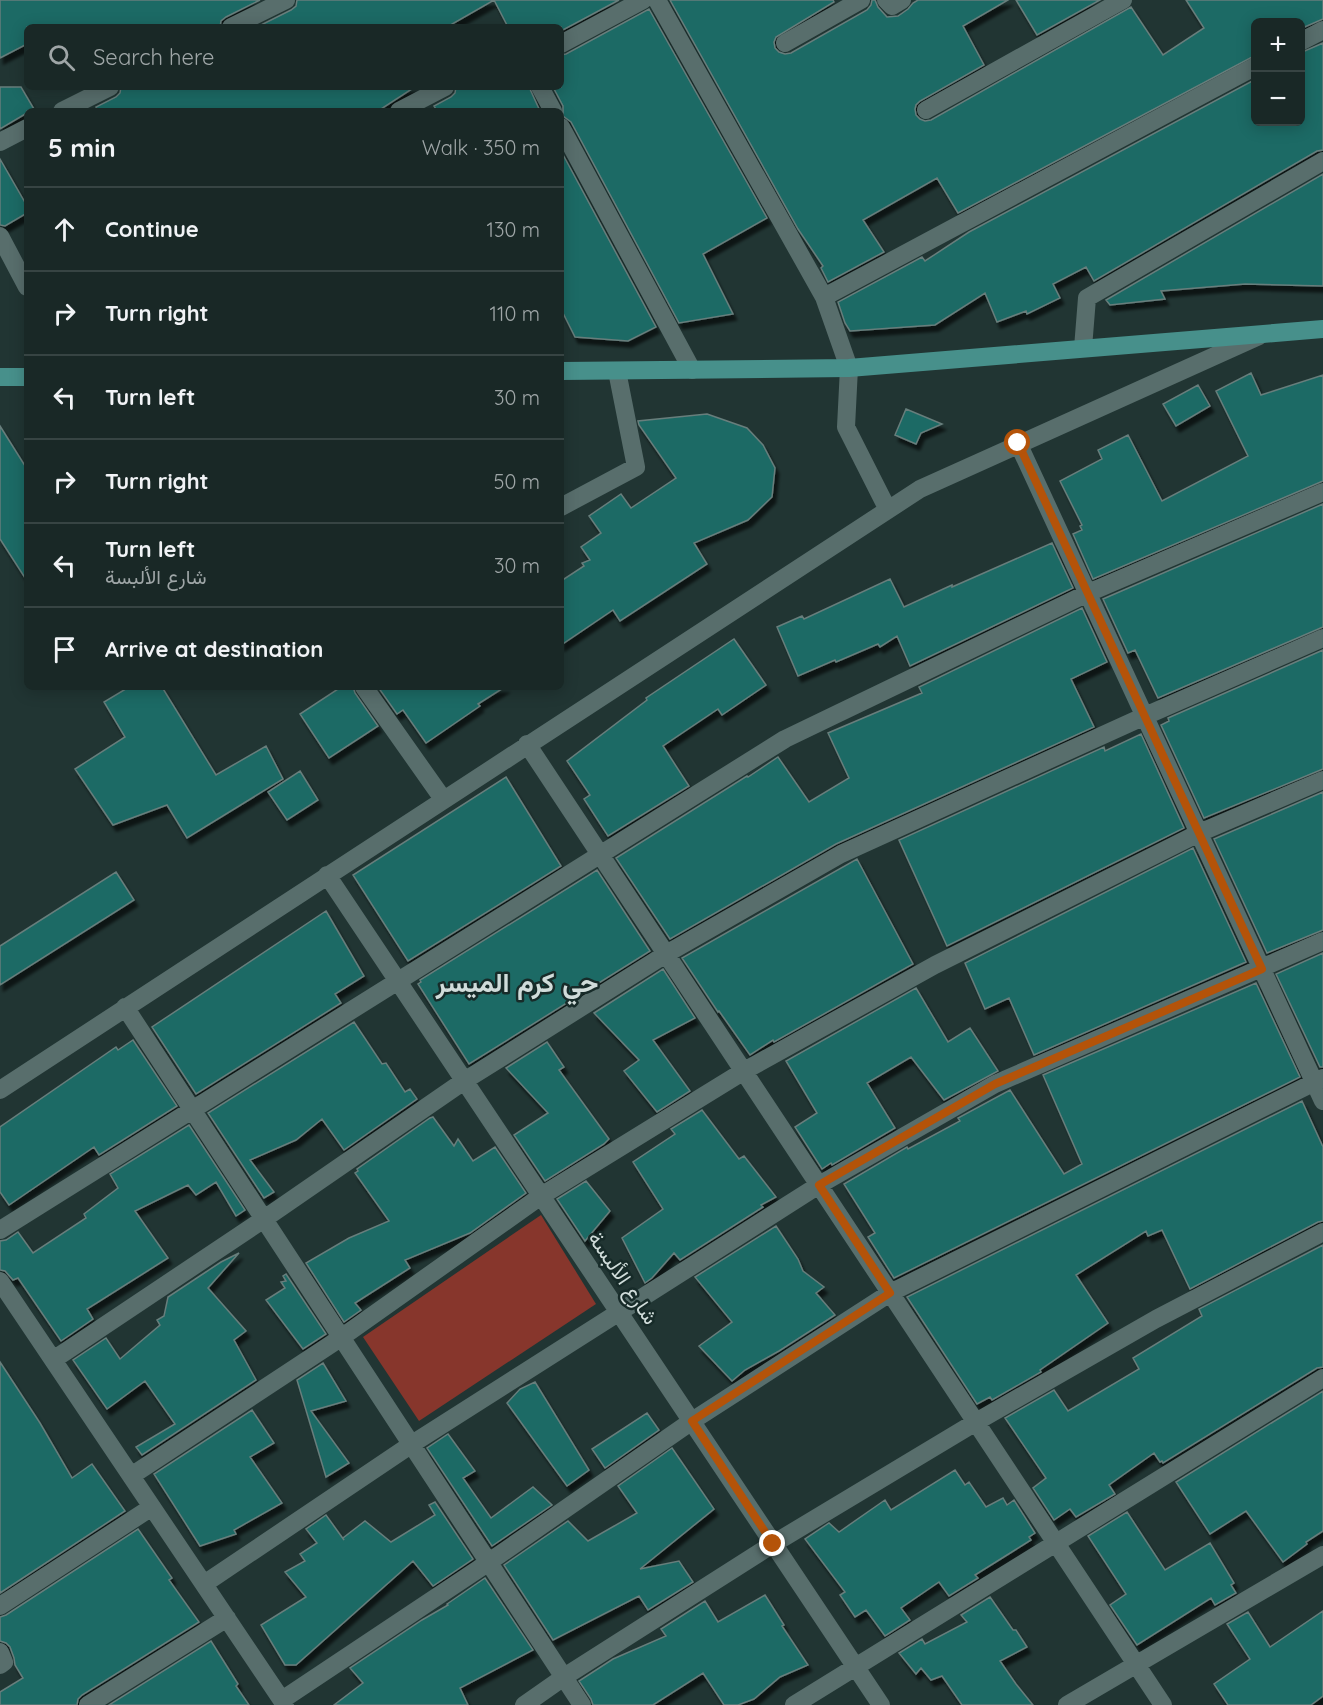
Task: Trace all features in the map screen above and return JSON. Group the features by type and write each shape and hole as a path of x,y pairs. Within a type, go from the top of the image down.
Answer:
{"main road":[{"path":"564,371 849,368 1323,329"},
{"path":"0,377 24,377"}],"street":[{"path":"237,24 286,0"},
{"path":"564,42 643,0"},
{"path":"657,0 824,297 849,368 846,427 888,510"},
{"path":"785,43 861,0"},
{"path":"886,0 892,6 903,0"},
{"path":"926,110 1123,0"},
{"path":"1305,39 1323,30"},
{"path":"824,297 1251,69"},
{"path":"68,108 104,90"},
{"path":"405,108 439,90"},
{"path":"542,90 551,108"},
{"path":"0,142 24,130"},
{"path":"564,132 692,370"},
{"path":"1083,348 1088,298 1323,161"},
{"path":"0,236 24,281"},
{"path":"0,1090 920,489 1263,334"},
{"path":"564,505 636,467 617,371"},
{"path":"1018,443 1262,969 1318,1080 1323,1101"},
{"path":"0,1230 785,739 1088,593 1323,492"},
{"path":"53,1360 264,1219 464,1081 666,954 841,855 1145,716 1323,638"},
{"path":"366,690 443,799"},
{"path":"528,744 1163,1705"},
{"path":"131,1476 342,1338 541,1196 744,1071 934,965 1199,833 1323,780"},
{"name":"شارع الألبسة","path":"327,875 881,1705"},
{"path":"204,1584 412,1444 819,1185 995,1084 1323,941"},
{"path":"125,1007 582,1705"},
{"path":"2,1287 283,1702 692,1421 890,1293 1318,1080"},
{"path":"524,1705 773,1544 976,1422 1156,1319 1323,1232"},
{"path":"794,1705 1323,1378"},
{"path":"0,1606 152,1507"},
{"path":"1067,1705 1323,1555"},
{"path":"88,1705 227,1618"},
{"path":"0,1652 4,1662 0,1665"}],"shaded area":[{"path":"541,1215 596,1304 419,1421 363,1337"}],"building":[{"path":"0,0 260,0 226,17 220,24 24,24 24,46 0,58"},
{"path":"297,0 494,0 452,24 263,24 296,6"},
{"path":"494,0 619,0 564,29 564,24 506,24"},
{"path":"670,0 833,0 834,2 776,37 775,48 785,54 791,53 867,10 872,0 875,0 887,17 898,16 918,0 1008,0 963,26 984,65 920,101 916,105 916,115 925,121 931,120 1131,7 1163,55 1204,28 1186,0 1323,0 1323,19 1305,27 1305,18 1251,18 1251,58 958,213 937,178 863,220 884,252 828,282 821,268 823,266 798,229"},
{"path":"1016,0 1100,0 1037,35"},
{"path":"649,9 767,218 703,254 733,314 679,323 571,122 564,117 564,108 555,90 564,90 564,54"},
{"path":"1323,43 1323,150 1317,151 1094,281 1086,267 1053,284 1060,298 1027,314 1026,311 997,322 985,293 935,325 850,331 845,323 838,302 922,257 925,261 969,232 1251,82 1251,126 1305,126 1305,51"},
{"path":"0,87 21,87 33,108 24,108 24,115 0,129"},
{"path":"120,90 410,90 383,108 96,108 120,93"},
{"path":"456,90 530,90 539,108 435,108 434,106 455,93"},
{"path":"564,157 656,327 628,341 575,337 564,315"},
{"path":"0,159 24,201 24,215 5,226 0,225"},
{"path":"1323,174 1323,286 1245,284 1161,291 1165,299 1110,305 1106,300"},
{"path":"1251,373 1261,395 1323,375 1323,481 1093,579 1073,534 1082,530 1080,526 1082,525 1060,481 1102,459 1098,450 1128,435 1162,501 1248,456 1216,391"},
{"path":"1198,385 1210,406 1176,426 1163,404"},
{"path":"906,409 942,424 921,433 916,444 895,435"},
{"path":"707,414 747,428 763,445 775,468 772,497 748,520 694,543 707,564 620,621 613,610 564,643 564,579 584,566 582,563 590,560 581,547 601,533 589,516 621,494 631,508 676,478 638,421"},
{"path":"0,426 24,464 24,576 0,539"},
{"path":"1323,504 1323,627 1158,698 1135,650 1128,653 1103,599"},
{"path":"1052,543 1073,588 910,666 897,636 880,647 878,644 798,676 777,627 802,616 804,619 890,579 904,607"},
{"path":"1082,608 1107,662 1071,679 1094,727 836,844 670,939 616,858 778,757 809,802 849,778 828,733 922,693 919,687"},
{"path":"734,639 766,685 722,715 718,709 663,746 689,786 608,836 584,799 590,795 567,761 647,700 646,698"},
{"path":"1323,650 1323,769 1204,818 1161,725 1169,721 1168,718"},
{"path":"124,690 164,690 216,775 266,746 283,779 187,838 167,805 113,825 75,769 125,737 104,702"},
{"path":"336,690 354,690 378,726 329,758 300,714"},
{"path":"380,690 500,690 426,743 403,710 397,714"},
{"path":"1141,734 1184,828 947,946 899,840 1104,747 1105,751"},
{"path":"300,771 318,800 287,820 268,792"},
{"path":"506,777 561,866 408,961 353,875"},
{"path":"1323,792 1323,930 1267,953 1214,839"},
{"path":"1193,848 1246,962 1034,1055 1009,998 985,1009 965,963"},
{"path":"857,859 913,964 774,1042 773,1040 750,1055 682,958"},
{"path":"597,870 650,951 469,1064 418,984 420,980"},
{"path":"116,872 134,900 0,985 0,946"},
{"path":"326,911 364,976 335,994 341,1003 196,1094 152,1027"},
{"path":"1323,953 1323,1067 1320,1067 1276,974"},
{"path":"663,969 695,1018 653,1040 690,1091 657,1112 624,1071 639,1060 594,1013"},
{"path":"1256,983 1300,1077 894,1278 868,1237 875,1233 844,1184 907,1147 908,1149 960,1121 958,1118 1010,1090 1064,1174 1082,1164 1043,1075"},
{"path":"916,988 948,1042 970,1028 998,1071 944,1100 911,1057 867,1083 895,1128 822,1169 795,1127 817,1113 786,1061"},
{"path":"354,1022 382,1064 386,1063 405,1092 410,1089 417,1099 344,1150 322,1119 296,1140 250,1160 274,1192 264,1198 208,1113"},
{"path":"133,1040 177,1106 99,1155 94,1147 9,1205 0,1192 0,1127 116,1047 118,1050"},
{"path":"547,1042 564,1067 559,1070 609,1139 545,1181 514,1135 548,1113 506,1068"},
{"path":"1302,1101 1323,1147 1323,1221 1190,1289 1162,1230 1148,1236 1146,1231 1076,1275 1108,1323 1040,1370 1041,1372 992,1400 990,1397 977,1404 907,1297"},
{"path":"702,1110 739,1159 744,1156 776,1197 680,1260 674,1253 645,1283 622,1238 663,1209 633,1162 675,1134 671,1129"},
{"path":"433,1117 454,1146 458,1139 473,1161 495,1147 526,1193 470,1233 405,1260 410,1268 355,1303 361,1310 344,1322 306,1263 349,1238 389,1221 355,1173 357,1169"},
{"path":"189,1125 245,1210 236,1216 216,1182 196,1195 188,1185 135,1211 168,1258 87,1309 93,1319 61,1341 18,1278 13,1280 5,1271 0,1270 0,1241 18,1232 33,1253 86,1218 84,1214 118,1188 110,1174"},
{"path":"586,1181 610,1211 585,1241 557,1199"},
{"path":"776,1226 798,1259 803,1271 824,1287 816,1293 835,1315 745,1370 732,1381 699,1346 732,1322 695,1277"},
{"path":"1323,1245 1323,1367 1317,1368 1163,1463 1154,1453 1109,1485 1115,1494 1076,1517 1070,1509 1054,1520 1033,1488 1046,1478 1005,1418 1054,1390 1068,1411 1139,1369 1133,1358 1202,1316 1199,1309"},
{"path":"239,1253 208,1288 246,1331 234,1340 256,1380 142,1455 136,1447 175,1424 145,1381 107,1409 73,1360 106,1338 120,1359 160,1325 157,1320 164,1316 168,1297 221,1262"},
{"path":"286,1274 326,1334 303,1349 266,1300 285,1288 281,1282 286,1281 283,1276"},
{"path":"0,1362 40,1423 72,1478 92,1464 125,1511 0,1593"},
{"path":"323,1363 346,1401 311,1411 349,1463 326,1477 297,1380"},
{"path":"535,1382 589,1470 567,1486 507,1403 520,1389"},
{"path":"1323,1391 1323,1531 1283,1562 1246,1511 1210,1534 1176,1482"},
{"path":"252,1410 274,1443 250,1457 282,1503 234,1530 236,1534 200,1546 154,1474"},
{"path":"647,1413 659,1430 605,1468 592,1449"},
{"path":"448,1434 475,1471 463,1478 491,1518 533,1487 552,1505 492,1546 427,1448"},
{"path":"672,1448 714,1509 640,1569 679,1561 693,1582 648,1610 639,1596 553,1640 504,1565 568,1521 588,1541 637,1513 618,1486"},
{"path":"955,1470 965,1485 969,1482 986,1507 1003,1498 1007,1505 1014,1500 1035,1533 1029,1537 1031,1540 975,1575 978,1578 949,1596 939,1582 901,1608 910,1620 885,1636 866,1610 855,1617 840,1595 845,1592 805,1539 829,1523 839,1532 885,1500 891,1510"},
{"path":"435,1502 473,1559 433,1586 413,1561 296,1665 285,1665 261,1625 306,1597 285,1572 305,1561 300,1554 317,1543 306,1529 326,1515 344,1540 343,1538 365,1521 391,1542 435,1515 429,1505"},
{"path":"1127,1512 1165,1570 1210,1543 1234,1583 1231,1585 1236,1593 1215,1605 1211,1598 1137,1645 1110,1605 1126,1594 1088,1536"},
{"path":"138,1529 172,1578 169,1580 199,1622 82,1695 77,1705 0,1705 0,1692 23,1678 15,1665 10,1647 0,1641 0,1617"},
{"path":"485,1578 533,1650 460,1688 468,1705 334,1705 363,1683 350,1668 448,1605"},
{"path":"765,1595 808,1665 780,1677 754,1699 738,1705 724,1705 703,1673 653,1705 593,1705 579,1681 613,1659 666,1636 661,1629 705,1601 718,1622"},
{"path":"990,1597 1027,1647 1000,1661 1033,1705 962,1705 942,1676 931,1680 921,1668 916,1674 899,1653 922,1639 925,1644 967,1622 961,1615"},
{"path":"1323,1611 1323,1696 1311,1705 1228,1705 1214,1684 1250,1659 1227,1624 1248,1612 1270,1647"},
{"path":"211,1641 249,1705 109,1705"}],"district":[{"name":"حي كرم الميسر","path":"517,983"}],"route":[{"path":"773,1544 692,1421 890,1293 819,1185 995,1084 1262,969 1018,443"}]}
